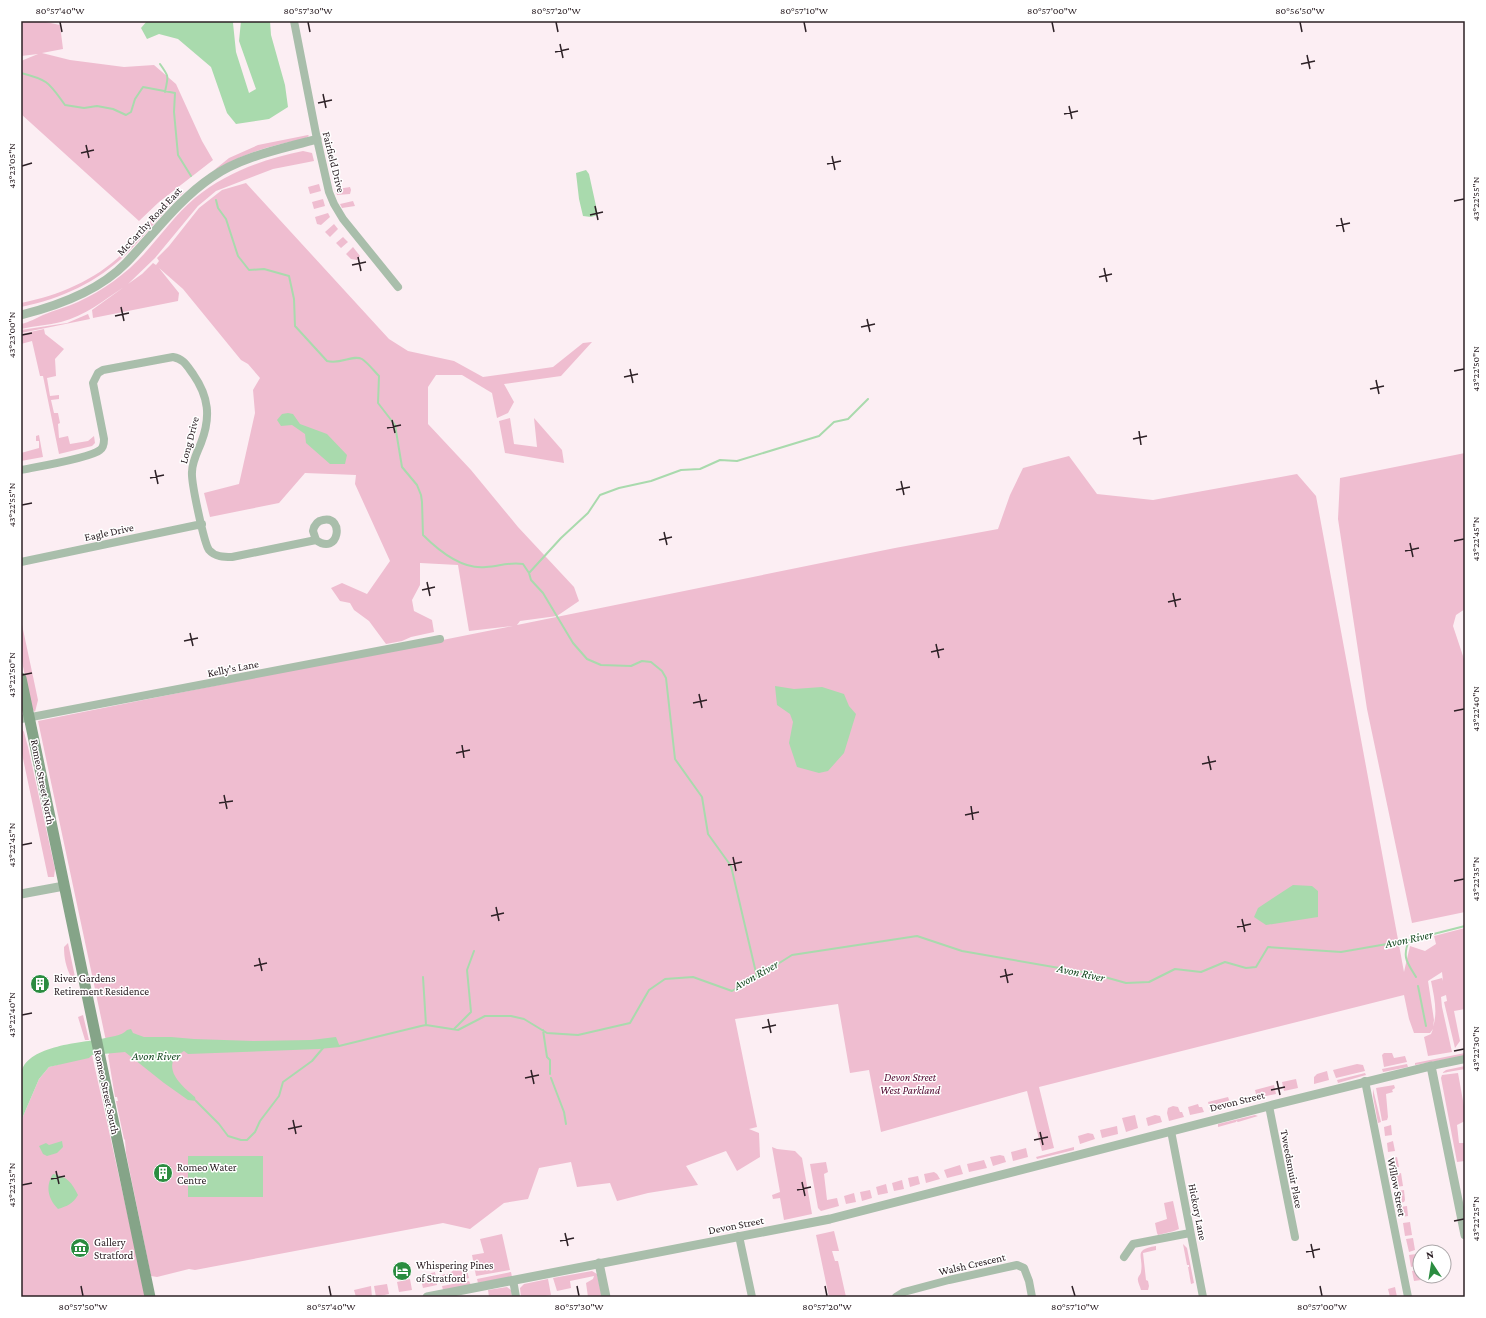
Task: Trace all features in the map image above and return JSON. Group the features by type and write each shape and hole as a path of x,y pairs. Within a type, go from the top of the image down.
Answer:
{"main road":[{"name":"Romeo Street North","path":"21,678 25,718 64,886"},
{"name":"Romeo Street South","path":"64,886 150,1297"}],"street":[{"name":"Fairfield Drive","path":"294,21 329,192 343,219 398,287"},
{"name":"McCarthy Road East","path":"21,315 46,309 68,300 106,279 125,264 171,213 212,177 233,165 270,152 317,139"},
{"name":"Long Drive","path":"21,470 86,456 97,452 102,448 104,439 93,382 98,373 103,370 169,358 179,358 184,361 202,387 207,404 203,437 193,461 192,474 202,524 210,550 215,555 223,557 235,556 316,540"},
{"name":"Eagle Drive","path":"21,562 202,524"},
{"name":"Kelly's Lane","path":"25,718 440,639"},
{"path":"21,894 64,886"},
{"name":"Devon Street","path":"427,1297 830,1219 1365,1081 1465,1059"},
{"path":"1431,1066 1465,1235"},
{"name":"Willow Street","path":"1365,1081 1408,1297"},
{"name":"Tweedsmuir Place","path":"1269,1106 1294,1237"},
{"name":"Hickory Lane","path":"1171,1131 1203,1297"},
{"path":"1124,1258 1133,1244 1190,1233"},
{"path":"739,1236 752,1297"},
{"path":"599,1263 606,1297"},
{"name":"Walsh Crescent","path":"896,1297 910,1290 1017,1265 1024,1268 1030,1281 1032,1297"},
{"path":"513,1280 516,1297"}],"green space":[{"path":"21,21 41,21 60,25 63,49 42,53 70,60 124,67 154,65 176,84 202,141 213,160 159,202 139,221 21,114 21,61 38,54 21,56"},
{"path":"309,136 304,139 268,147 235,159 213,171 229,158 258,145"},
{"name":"Devon Street West Parkland","path":"303,151 312,153 314,161 273,169 216,191 198,206 155,258 128,284 142,274 153,263 156,265 159,261 157,258 169,246 199,208 222,190 246,183 389,339 408,351 454,361 483,377 553,367 583,343 592,342 561,376 504,384 514,402 508,413 497,418 492,393 462,375 436,375 428,387 428,424 471,470 518,527 574,587 579,601 557,616 520,621 517,625 895,548 998,529 1010,495 1023,468 1069,456 1097,494 1153,500 1297,474 1316,496 1404,972 1410,946 1425,951 1436,944 1434,936 1465,928 1465,1009 1454,1011 1460,1041 1455,1048 1444,1002 1447,1001 1446,995 1441,997 1452,1052 1428,1056 1424,1037 1431,1034 1433,1029 1430,1033 1414,1033 1409,1019 1404,995 1039,1087 1054,1148 1042,1151 1027,1091 881,1132 869,1070 850,1073 838,1004 735,1019 757,1127 749,1129 759,1133 760,1157 737,1171 726,1151 686,1166 698,1185 648,1193 617,1201 610,1183 577,1187 571,1162 539,1168 528,1199 504,1203 470,1229 443,1223 195,1270 189,1269 157,1277 151,1276 116,1101 118,1101 117,1097 115,1097 109,1055 38,721 513,626 469,631 458,565 420,563 420,585 412,600 414,611 432,620 434,632 386,644 369,621 354,610 350,603 340,601 331,588 342,583 367,594 390,561 355,484 356,475 305,473 279,503 210,517 204,493 239,484 255,413 253,390 260,378 248,364 241,360 183,289 159,268 179,293 178,301 93,318 92,310 124,287 78,316 56,323 21,329 21,324 78,302 96,293 113,281 137,261 188,204 207,189 246,168 274,158","holes":["1442,972 1443,981 1442,978 1431,981 1435,1010 1435,1016 1433,1027 1434,1020 1428,981"]},
{"path":"319,184 321,191 310,194 308,187"},
{"path":"350,187 350,194 337,195 336,191 338,189"},
{"path":"184,192 134,246 110,268 83,286 53,298 21,307 21,303 36,300 66,290 94,276 107,267 130,246 154,216 168,202"},
{"path":"323,199 325,206 314,209 312,202"},
{"path":"353,201 355,206 342,208 340,204"},
{"path":"328,213 330,217 321,225 317,224 315,217"},
{"path":"334,224 338,229 330,237 325,232"},
{"path":"343,237 348,242 341,248 336,243"},
{"path":"353,247 360,256 357,260 351,259 346,254"},
{"path":"88,314 90,319 21,333 21,330 67,323"},
{"path":"44,329 45,334 64,349 55,359 56,376 47,378 50,396 59,395 59,399 51,400 54,413 58,413 60,423 58,424 59,438 68,436 70,444 88,441 94,436 95,443 92,446 59,454 43,376 40,376 32,341 21,344 21,334"},
{"path":"510,418 514,444 537,447 534,418 562,450 564,463 505,453 499,421"},
{"path":"39,435 43,457 21,461 21,453 39,448 39,441 36,441 36,436"},
{"path":"1465,453 1465,609 1456,615 1453,626 1465,662 1465,912 1412,923 1367,709 1338,519 1340,478"},
{"path":"21,620 38,700 35,712 32,709 21,657"},
{"path":"21,727 28,747 55,869 54,877 48,877 21,749"},
{"path":"68,943 75,977 71,977 64,955 64,947"},
{"path":"83,1015 89,1040 85,1040 78,1017"},
{"path":"1384,1053 1392,1053 1394,1058 1405,1056 1407,1062 1384,1067 1382,1055"},
{"path":"1465,1053 1465,1056 1415,1065 1415,1063"},
{"path":"92,1055 145,1297 21,1297 21,1121 39,1079 49,1067"},
{"path":"1357,1064 1363,1065 1365,1071 1336,1078 1333,1070"},
{"path":"1407,1064 1408,1067 1383,1072 1382,1069"},
{"path":"1465,1066 1465,1069 1442,1073 1446,1070"},
{"path":"1327,1071 1329,1080 1314,1084 1314,1077 1317,1074"},
{"path":"1365,1073 1366,1075 1338,1083 1337,1080"},
{"path":"1458,1073 1465,1112 1465,1121 1457,1125 1459,1143 1465,1143 1465,1161 1457,1162 1441,1078 1442,1075"},
{"path":"1296,1079 1298,1088 1284,1091 1282,1082"},
{"path":"1274,1085 1276,1094 1257,1098 1255,1090"},
{"path":"1394,1085 1395,1088 1392,1090 1393,1092 1386,1094 1388,1117 1387,1120 1382,1121 1376,1088"},
{"path":"1373,1089 1381,1122 1378,1123 1373,1096"},
{"path":"1228,1097 1231,1105 1210,1110 1208,1102"},
{"path":"1198,1104 1199,1107 1202,1107 1204,1112 1190,1115 1188,1107"},
{"path":"1173,1106 1178,1107 1184,1117 1169,1121 1167,1113 1168,1108"},
{"path":"1135,1115 1138,1128 1126,1132 1122,1118"},
{"path":"1155,1115 1160,1116 1162,1122 1148,1126 1146,1118"},
{"path":"1255,1115 1258,1116 1218,1127 1218,1124"},
{"path":"1391,1125 1392,1135 1385,1136 1384,1127"},
{"path":"1117,1126 1118,1134 1102,1138 1100,1130"},
{"path":"1088,1133 1093,1134 1095,1139 1080,1144 1078,1136"},
{"path":"1393,1141 1395,1151 1388,1152 1387,1143"},
{"path":"772,1147 795,1151 802,1158 812,1214 784,1220 780,1198 773,1199 772,1195 780,1192"},
{"path":"1074,1147 1074,1150 1037,1159 1036,1157"},
{"path":"1026,1148 1028,1157 1013,1161 1011,1152"},
{"path":"1000,1155 1004,1156 1006,1162 993,1166 990,1157"},
{"path":"1397,1157 1399,1167 1392,1168 1390,1159"},
{"path":"984,1160 987,1168 969,1172 967,1164"},
{"path":"826,1162 828,1172 824,1174 827,1200 837,1198 839,1206 821,1211 818,1208 810,1164"},
{"path":"960,1165 963,1174 947,1178 944,1170"},
{"path":"934,1172 940,1179 926,1183 924,1174"},
{"path":"1401,1173 1403,1186 1396,1187 1394,1175"},
{"path":"918,1176 920,1184 910,1187 908,1178"},
{"path":"902,1180 904,1189 894,1191 892,1183"},
{"path":"886,1184 888,1193 878,1195 876,1187"},
{"path":"870,1190 872,1198 862,1201 860,1192"},
{"path":"1404,1190 1405,1200 1404,1202 1399,1203 1397,1191"},
{"path":"854,1193 856,1202 846,1204 844,1196"},
{"path":"1173,1201 1179,1229 1158,1235 1155,1223 1167,1219 1164,1203"},
{"path":"1407,1206 1408,1216 1401,1217 1400,1207"},
{"path":"1410,1222 1412,1235 1405,1236 1403,1223"},
{"path":"834,1231 839,1251 832,1251 835,1261 838,1261 846,1297 829,1297 816,1235"},
{"path":"502,1234 510,1270 476,1276 472,1255 484,1253 480,1239"},
{"path":"1413,1238 1414,1244 1412,1244 1412,1251 1409,1252 1406,1239"},
{"path":"1183,1244 1187,1248 1194,1283 1191,1284 1188,1267 1189,1265 1187,1265"},
{"path":"1156,1246 1156,1250 1143,1253 1146,1280 1148,1281 1149,1286 1148,1290 1141,1290 1138,1277 1141,1273 1142,1266 1141,1252"},
{"path":"1409,1255 1412,1255 1411,1267"},
{"path":"466,1267 469,1278 441,1284 440,1276 450,1273 455,1269"},
{"path":"592,1271 597,1274 602,1297 588,1297 586,1283 593,1279 594,1276 570,1281 571,1288 557,1291 553,1278"},
{"path":"435,1272 437,1285 423,1288 420,1276"},
{"path":"511,1272 512,1277 478,1283 477,1279"},
{"path":"410,1279 412,1290 399,1292 397,1282"},
{"path":"548,1279 551,1295 540,1297 521,1297 520,1288 524,1284"},
{"path":"469,1281 471,1285 443,1290 442,1286"},
{"path":"387,1284 389,1294 376,1297 374,1286"},
{"path":"371,1286 372,1297 356,1297 354,1290"},
{"path":"507,1287 511,1290 512,1297 489,1297 488,1290"},
{"path":"1395,1287 1397,1297 1390,1297 1388,1289"}],"water":[{"path":"147,21 234,21 236,52 249,93 256,89 239,41 241,21 270,21 271,35 285,85 288,107 269,119 236,124 227,113 211,67 178,39 159,34 147,39 141,28"},
{"path":"586,170 589,174 598,215 591,217 583,216 579,199 576,173"},
{"path":"282,414 293,414 300,424 327,434 347,455 345,464 330,464 306,443 305,434 292,425 281,426 277,420"},
{"path":"775,686 794,689 822,687 844,694 849,706 856,714 844,753 828,771 819,773 797,767 789,743 793,722 790,714 777,705"},
{"path":"1293,885 1312,886 1318,891 1318,917 1266,925 1254,917 1258,908"},
{"name":"Avon River","path":"131,1029 133,1033 144,1037 194,1039 253,1041 311,1040 336,1037 340,1047 188,1054 184,1051 174,1059 172,1065 173,1070 178,1081 195,1097 196,1101 188,1100 125,1052 92,1055 89,1058 49,1067 39,1079 21,1121 21,1074 25,1065 32,1057 42,1052 67,1044 115,1036"},
{"path":"62,1141 63,1147 57,1153 47,1156 43,1154 39,1146 46,1143 49,1145"},
{"path":"188,1156 263,1156 263,1197 188,1197"},
{"path":"53,1174 65,1178 74,1187 78,1195 70,1204 58,1209 50,1197 48,1188"}],"waterway":[{"path":"160,64 167,77 165,92"},
{"path":"21,73 48,83 65,105 84,108 97,106 113,109 126,115 131,112 135,99 143,87 175,93 174,112 178,155 191,176"},
{"path":"216,200 218,208 226,219 238,256 249,270 264,269 289,276 294,299 295,326 327,361 337,362 351,358 362,359 379,376 378,403 395,425 402,467 417,485 421,495 423,535 444,553 468,566 486,567 508,564 523,564 529,573 531,580 543,593 573,643 587,659 601,665 631,666 642,661 651,662 662,671 666,678 675,759 702,797 708,834 731,866 757,977"},
{"path":"529,573 561,538 588,513 600,495 619,488 651,481 681,470 700,469 720,460 737,461 819,436 834,422 848,419 868,399"},
{"name":"Avon River","path":"339,1046 426,1025 458,1030 485,1016 511,1016 524,1019 547,1033 578,1035 630,1023 649,990 665,979 693,977 732,991 792,955 917,936 962,951 1094,974 1126,983 1149,982 1175,969 1201,972 1225,962 1246,968 1256,967 1268,947 1341,952 1410,940 1465,926"},
{"path":"1409,940 1406,951 1406,960 1416,977"},
{"path":"454,1029 471,1012 467,970 474,951"},
{"path":"423,977 426,1025"},
{"path":"1418,986 1426,1026"},
{"path":"543,1030 547,1057 550,1060 550,1074"},
{"path":"196,1101 219,1124 228,1136 241,1140 247,1140 255,1132 260,1121 279,1096 283,1082 312,1061 323,1048"},
{"path":"551,1078 564,1112 566,1124"}],"place":[{"name":"River Gardens Retirement Residence","path":"40,984"},
{"name":"Romeo Water Centre","path":"163,1173"},
{"name":"Gallery Stratford","path":"80,1248"},
{"name":"Whispering Pines of Stratford","path":"402,1271"}]}
